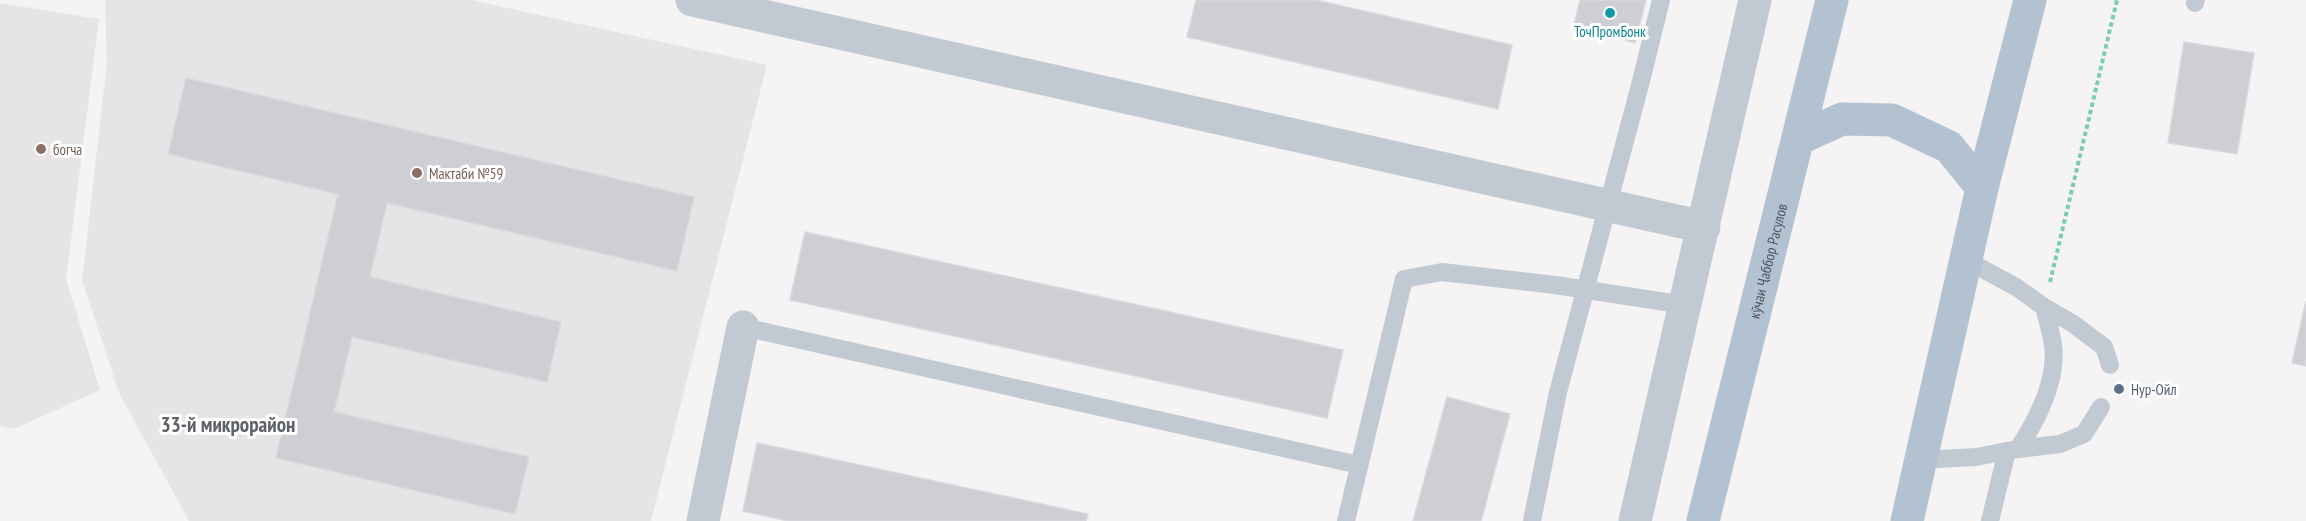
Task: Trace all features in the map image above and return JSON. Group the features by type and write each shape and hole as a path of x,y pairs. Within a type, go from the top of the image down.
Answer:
{"main road":[{"name":"кӯчаи Ҷаббор Расулов","path":"1702,520 1832,0"},
{"path":"1907,521 1982,189 2030,0"},
{"path":"1798,140 1842,119 1892,120 1949,147 1982,189"}],"street":[{"path":"693,0 1704,227"},
{"path":"1635,521 1755,0"},
{"path":"703,521 743,327"}],"lane":[{"path":"1532,521 1558,392 1661,0"},
{"path":"1966,260 2016,287 2072,323 2104,347 2110,365"},
{"path":"1346,521 1404,279 1442,272 1685,305"},
{"path":"1990,521 2012,450 2034,424 2049,382 2053,346 2044,307"},
{"path":"743,327 1359,465"},
{"path":"1921,460 1976,457 2060,444 2084,434 2101,406"}],"path":[{"path":"2044,307 2117,0"}],"shaded area":[{"name":"Мактаби №59","path":"105,0 471,0 767,65 651,521 189,521 119,393 82,281 107,63"},
{"name":"богча","path":"0,3 99,19 66,279 100,390 14,429 0,426"}],"building":[{"path":"1196,0 1316,0 1512,45 1498,109 1187,37"},
{"name":"ТочПромБонк","path":"1580,0 1646,0 1635,43 1574,25"},
{"path":"2184,42 2254,53 2237,154 2168,143"},
{"path":"186,78 694,197 677,271 387,203 370,277 561,322 547,382 352,337 334,412 529,457 515,514 276,458 338,194 168,154"},
{"path":"805,232 1343,350 1327,418 790,300"},
{"path":"2306,301 2306,366 2292,363"},
{"path":"1447,397 1510,414 1481,521 1413,521"},
{"path":"757,443 1088,514 1086,521 788,521 743,511"}],"place":[{"name":"ТочПромБонк","path":"1610,13"},
{"name":"богча","path":"41,149"},
{"name":"Мактаби №59","path":"417,173"},
{"name":"Нур-Ойл","path":"2119,389"}],"district":[{"name":"33-й микрорайон","path":"228,424"}]}
